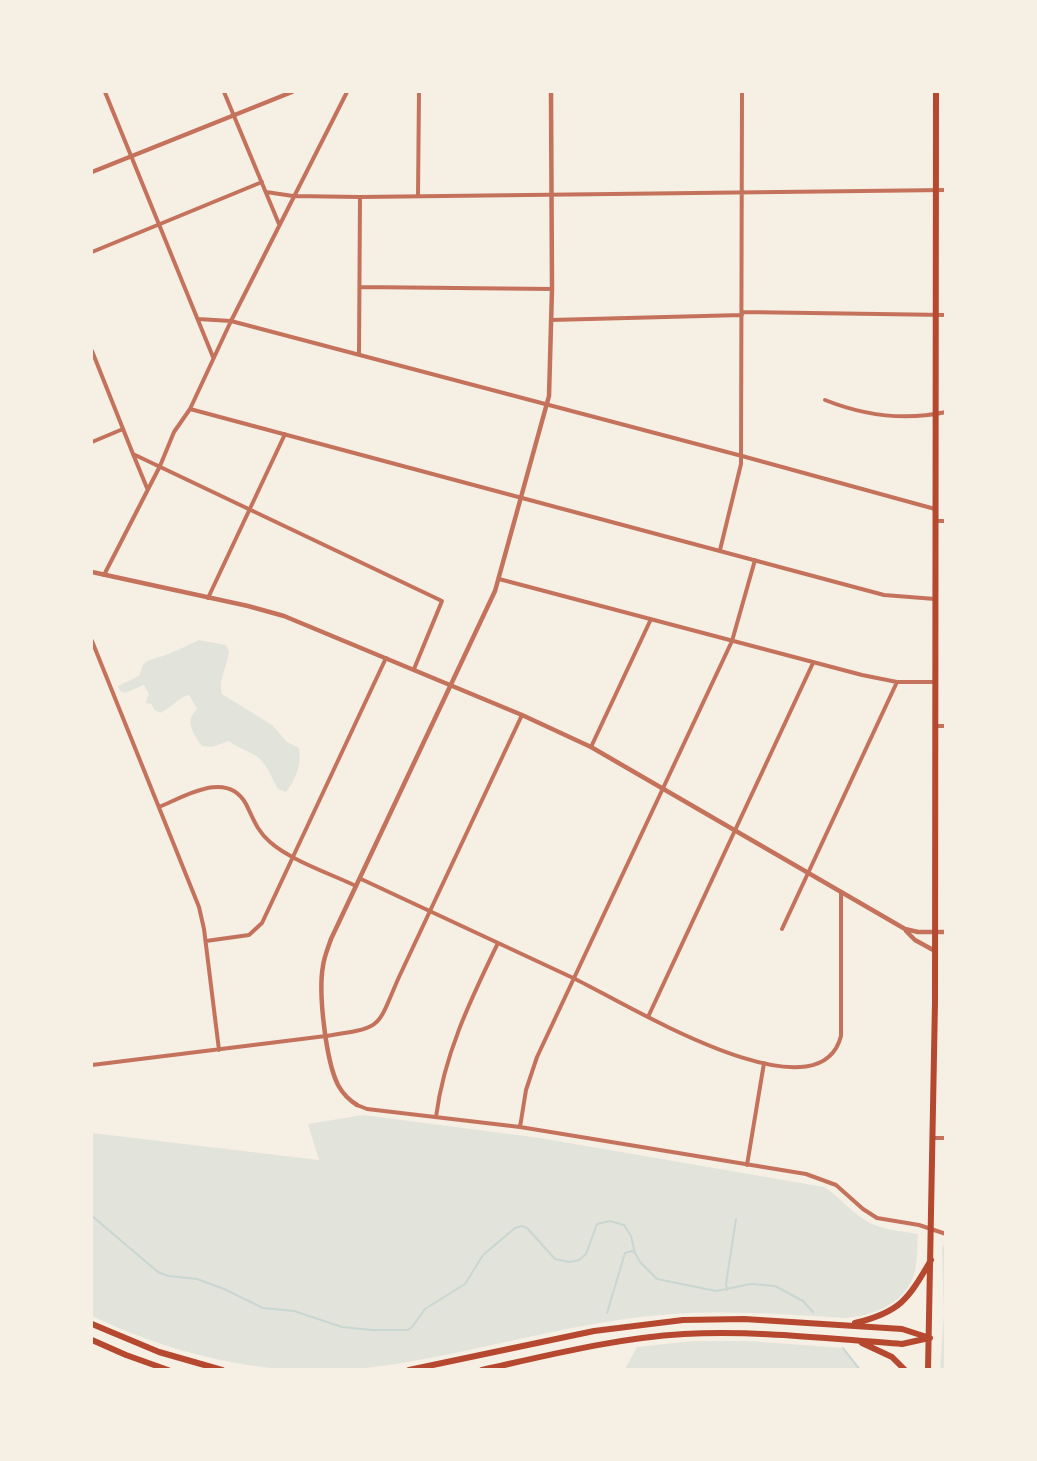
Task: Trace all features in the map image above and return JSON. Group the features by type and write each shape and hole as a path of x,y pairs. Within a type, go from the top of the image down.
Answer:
{"main road":[{"path":"928,1370 934,1138 936,92"},
{"path":"847,1325 878,1317 898,1306 911,1294 932,1260"},
{"path":"409,1370 585,1333 650,1323 721,1319 847,1325 902,1329 930,1338"},
{"path":"92,1324 159,1352 222,1370"},
{"path":"482,1370 604,1344 663,1336 735,1333 902,1344 930,1338"},
{"path":"856,1341 892,1357 905,1370"},
{"path":"94,1342 168,1370"}],"street":[{"path":"105,92 213,357"},
{"path":"224,92 279,225"},
{"path":"92,172 292,92"},
{"path":"418,196 419,92"},
{"path":"551,92 552,289 550,389 547,405 499,579 361,879 331,939 323,963 321,990 326,1036 339,1086 357,1106 520,1127 806,1174 827,1180 843,1189 863,1209 877,1218 919,1225 945,1234"},
{"path":"720,550 742,456 742,92"},
{"path":"103,576 160,466 171,438 190,409 213,357 344,93"},
{"path":"92,252 262,182"},
{"path":"266,192 293,196 360,197 945,190"},
{"path":"359,354 360,197"},
{"path":"360,287 552,289"},
{"path":"551,320 742,314 945,315"},
{"path":"198,319 231,321 935,509"},
{"path":"92,351 147,489"},
{"path":"825,400 852,411 871,415 926,416 945,412"},
{"path":"190,409 885,595 935,599"},
{"path":"92,442 123,429"},
{"path":"208,598 285,434"},
{"path":"133,454 442,601 414,669"},
{"path":"935,521 945,521"},
{"path":"520,1127 532,1069 732,641 755,560"},
{"path":"92,572 284,616 414,669 591,747 905,929 918,932 945,932"},
{"path":"499,579 873,678 897,682 935,682"},
{"path":"591,747 651,619"},
{"path":"92,641 199,907 206,941 219,1050"},
{"path":"206,941 244,937 254,933 262,923 386,658"},
{"path":"648,1017 813,663"},
{"path":"782,929 897,682"},
{"path":"92,1065 326,1036 370,1028 380,1020 522,715"},
{"path":"935,726 945,726"},
{"path":"159,807 202,789 225,787 241,798 263,836 279,849 357,886"},
{"path":"361,879 573,978 717,1050 764,1063 797,1066 816,1065 830,1058 841,1036 841,892"},
{"path":"905,929 915,940 935,951"},
{"path":"436,1117 443,1075 460,1024 498,943"},
{"path":"747,1165 764,1063"},
{"path":"934,1138 945,1138"}],"shaded area":[{"path":"199,640 226,645 229,651 221,683 222,694 272,725 287,742 299,748 300,760 297,771 286,792 278,789 260,759 253,754 229,741 212,747 202,746 192,729 191,717 197,709 189,695 160,713 151,704 145,703 149,694 144,685 125,693 120,691 118,686 139,676 147,661"},
{"path":"363,1115 540,1138 824,1187 857,1215 874,1225 918,1234 914,1275 907,1289 893,1302 875,1312 856,1317 739,1313 660,1315 600,1323 407,1362 338,1370 302,1370 229,1362 159,1343 92,1316 92,1133 319,1160 308,1124"},
{"path":"945,1241 946,1369 940,1370 944,1313 942,1249"},
{"path":"694,1341 748,1341 843,1348 861,1369 625,1369 637,1347"}],"waterway":[{"path":"92,1216 158,1272 168,1276 197,1279 263,1308 294,1311 342,1327 408,1330 425,1309 465,1284 483,1255 515,1228 522,1226 527,1228 555,1259 570,1262 579,1260 586,1254 597,1224 610,1221 624,1225 631,1236 640,1262 657,1279 716,1291 751,1284 775,1286 803,1301 813,1312"},
{"path":"727,1290 736,1219"},
{"path":"607,1313 625,1253 632,1251 635,1253"},
{"path":"843,1348 860,1370"}]}
